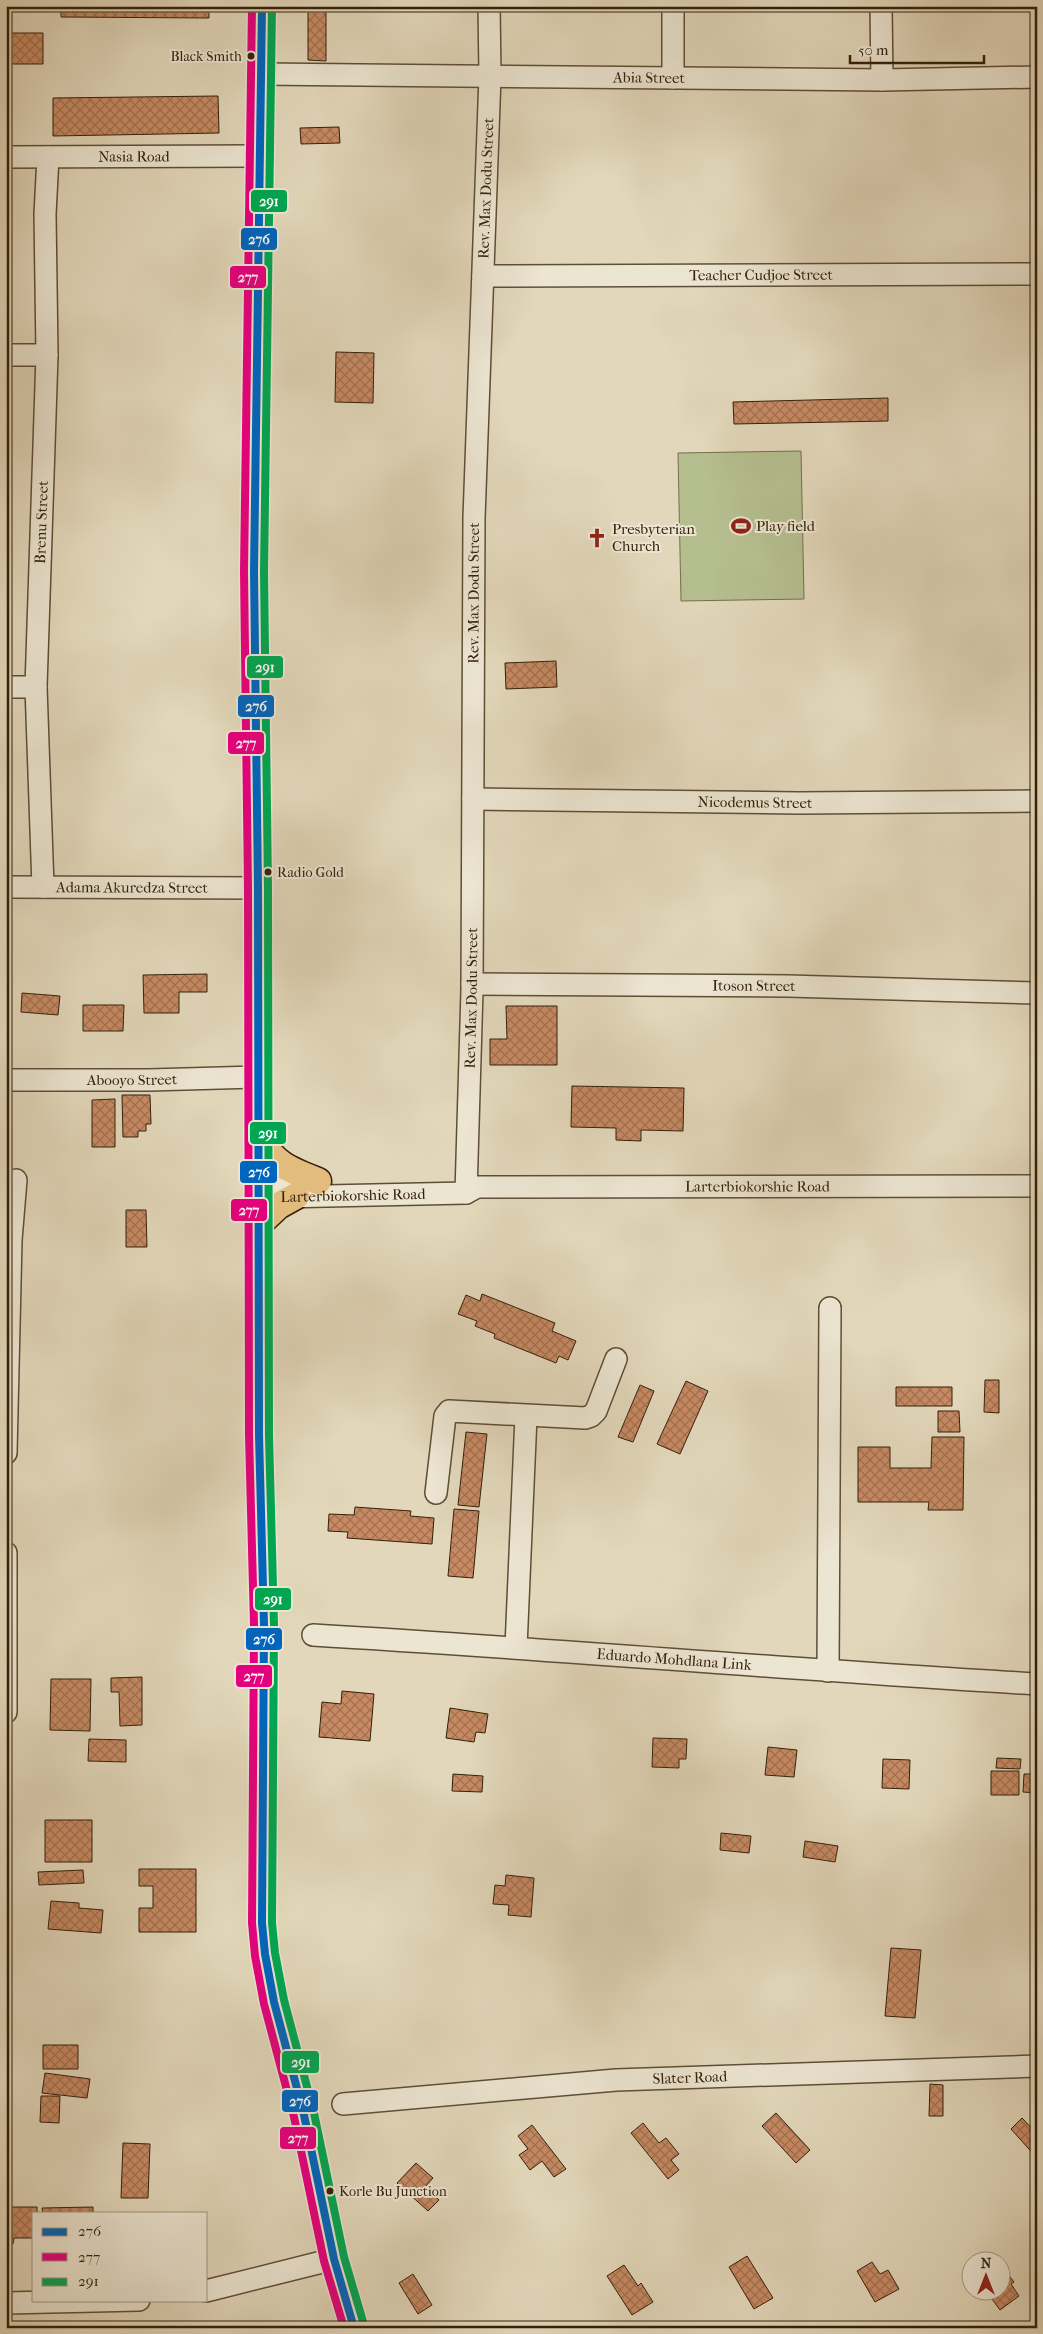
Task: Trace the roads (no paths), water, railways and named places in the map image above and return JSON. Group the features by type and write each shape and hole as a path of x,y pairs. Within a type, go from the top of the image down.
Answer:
{"main road":[{"path":"262,6 254,571 258,888 259,1435 264,1625 262,1923 265,1954 274,2002 304,2115 334,2259 354,2328"},
{"path":"258,1137 269,1155 281,1165 318,1181"},
{"path":"259,1224 278,1206 296,1196"}],"street":[{"name":"Rev. Max Dodu Street","path":"470,1187 474,800 474,518 490,76 489,6"},
{"path":"673,6 673,78"},
{"path":"881,6 882,80"},
{"name":"Abia Street","path":"261,74 882,80 1037,77"},
{"name":"Nasia Road","path":"6,157 261,156"},
{"name":"Brenu Street","path":"43,887 36,687 47,355 45,214 48,157"},
{"name":"Teacher Cudjoe Street","path":"483,276 1037,274"},
{"path":"6,355 47,355"},
{"path":"6,687 36,687"},
{"name":"Nicodemus Street","path":"474,800 790,803 1037,801"},
{"name":"Adama Akuredza Street","path":"6,887 258,888"},
{"name":"Itoson Street","path":"472,984 788,986 1037,993"},
{"name":"Abooyo Street","path":"6,1080 149,1080 258,1077"},
{"path":"6,1453 8,1266 16,1180"},
{"name":"Larterbiokorshie Road","path":"258,1189 318,1181 470,1187 1037,1186"},
{"name":"Larterbiokorshie Road","path":"258,1189 296,1196 470,1187"},
{"path":"828,1672 830,1308"},
{"path":"436,1493 445,1416 450,1411 585,1418 591,1416 596,1411 616,1359"},
{"path":"516,1647 526,1416"},
{"path":"6,1553 6,1712"},
{"name":"Eduardo Mohdlana Link","path":"312,1635 516,1647 828,1672 1037,1684"},
{"name":"Slater Road","path":"343,2104 608,2081 698,2076 1037,2066"},
{"path":"208,2290 334,2259"},
{"path":"6,2303 51,2302"}],"place":[{"name":"Black Smith","path":"251,56"},
{"name":"Play field","path":"741,526"},
{"name":"Presbyterian Church","path":"597,538"},
{"name":"Radio Gold","path":"268,872"},
{"name":"Korle Bu Junction","path":"330,2191"}]}
